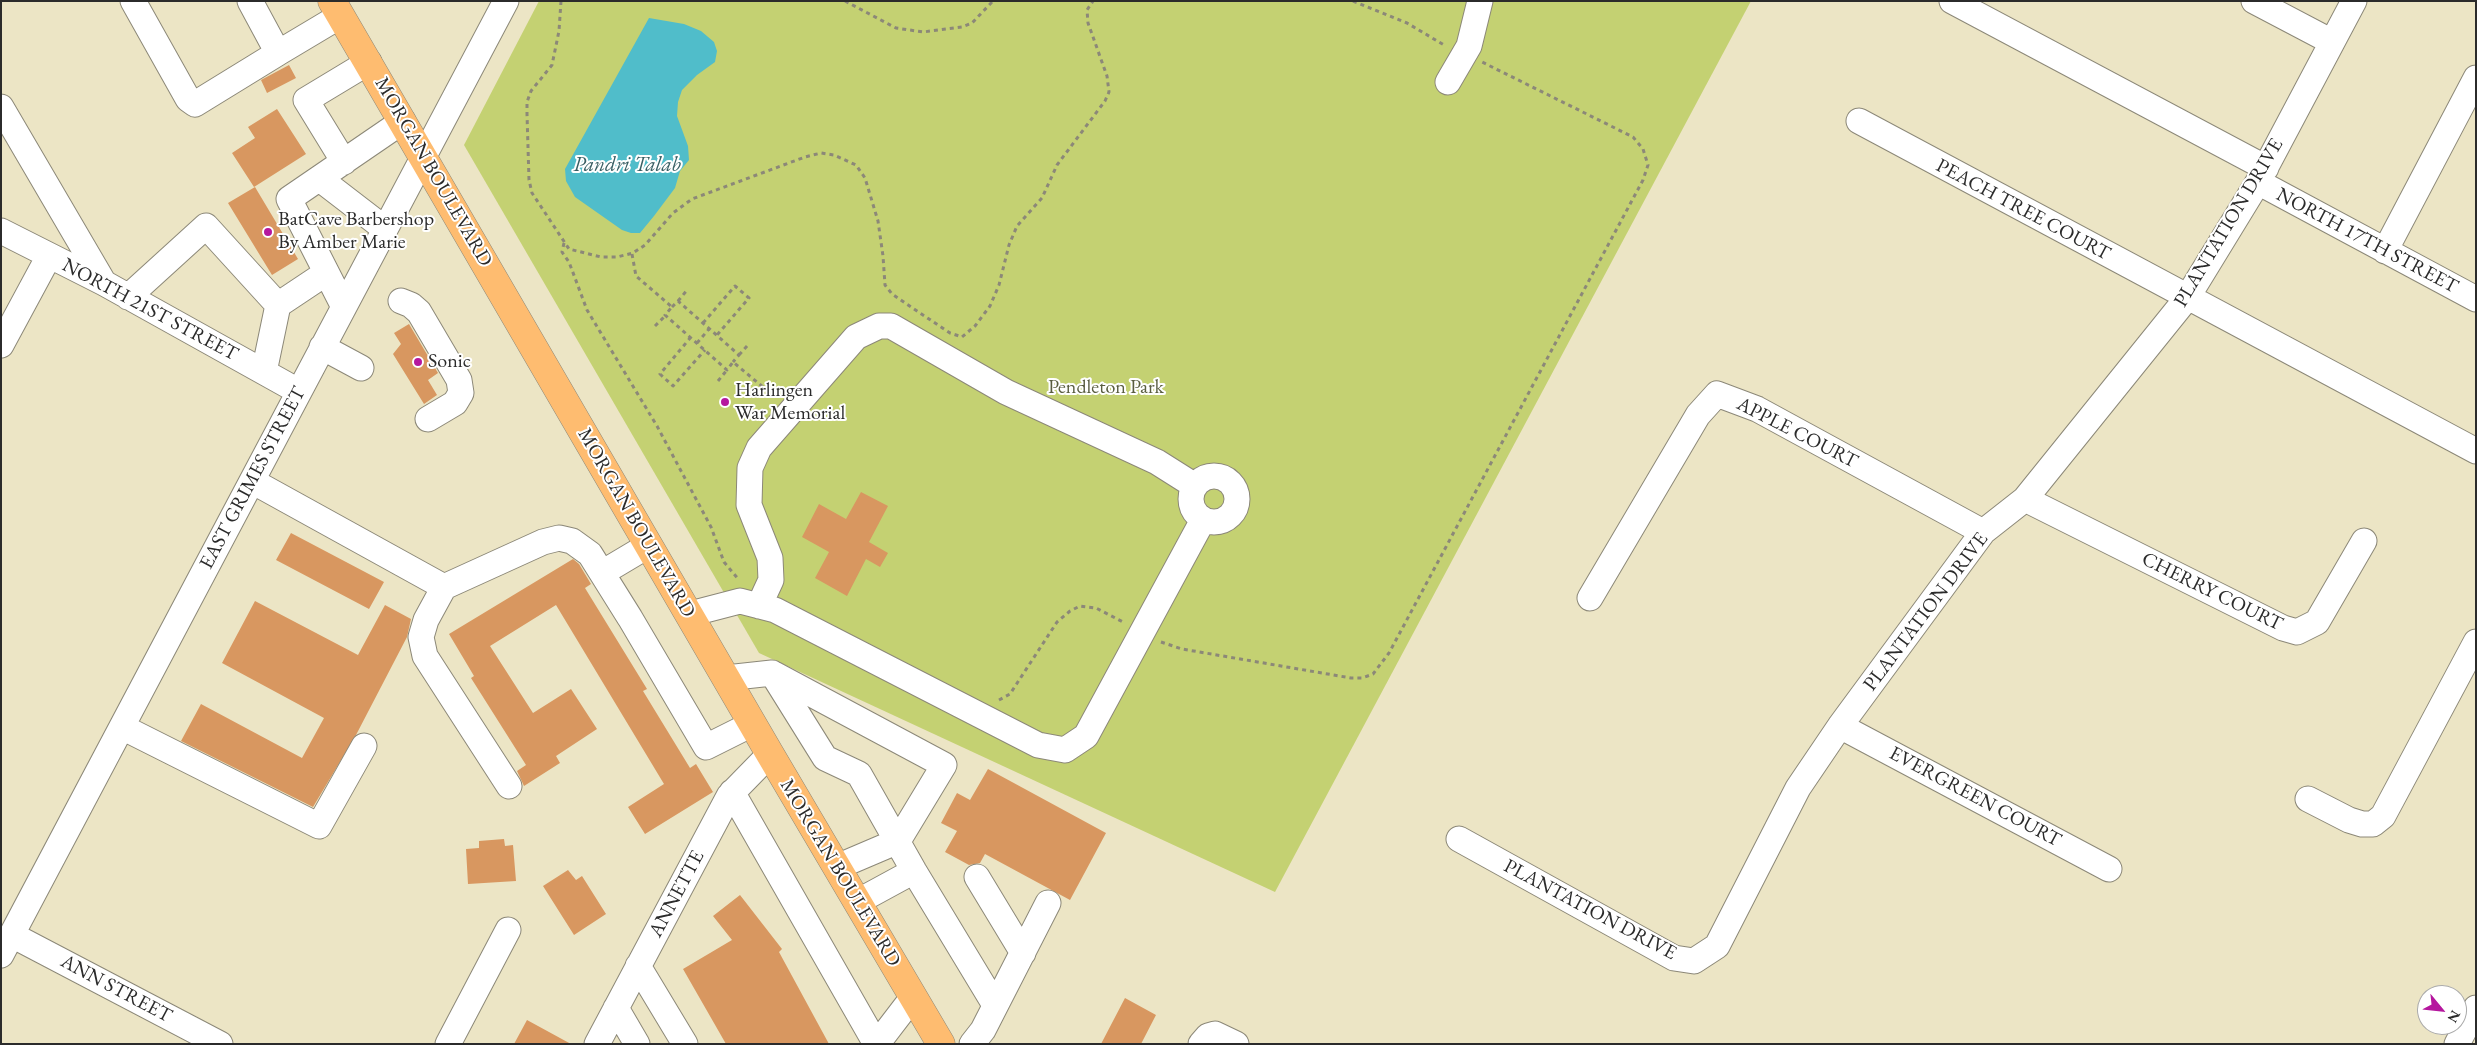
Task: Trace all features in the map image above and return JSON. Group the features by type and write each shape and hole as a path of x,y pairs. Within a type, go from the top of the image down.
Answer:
{"main road":[{"name":"MORGAN BOULEVARD","path":"336,8 690,614 752,724 941,1044"}],"street":[{"path":"133,1 188,99 195,104 278,53 336,8"},
{"path":"250,1 278,53"},
{"name":"EAST GRIMES STREET","path":"7,945 298,391 506,1"},
{"path":"1448,82 1469,46 1480,1"},
{"name":"NORTH 17TH STREET","path":"1952,1 2262,175 2385,251 2476,300"},
{"path":"2254,1 2332,42"},
{"name":"PLANTATION DRIVE","path":"1458,839 1674,958 1694,961 1716,946 1798,788 1840,726 1983,532 2025,499 2187,298 2262,175 2354,1"},
{"path":"344,162 306,100 369,62"},
{"path":"2385,251 2476,78"},
{"path":"1,107 104,283"},
{"path":"344,307 289,199 403,121"},
{"name":"PEACH TREE COURT","path":"1859,121 2476,451"},
{"path":"320,179 385,230"},
{"path":"128,297 206,226 278,305"},
{"name":"NORTH 21ST STREET","path":"1,231 104,283 298,391"},
{"path":"1,345 49,256"},
{"path":"264,372 278,305 326,273"},
{"path":"402,301 411,305 419,312 459,380 460,393 456,403 428,419"},
{"path":"762,598 771,580 770,558 749,505 750,468 759,448 856,337 879,326 891,326 1006,392 1157,462 1195,486"},
{"path":"322,347 361,368"},
{"name":"APPLE COURT","path":"1590,598 1698,415 1717,394 1757,409 1983,532"},
{"path":"1208,476 1223,477 1229,480 1238,494 1236,509 1232,515 1218,522 1203,520 1193,508 1192,493 1195,486 1208,476"},
{"path":"252,481 444,587"},
{"name":"CHERRY COURT","path":"2025,499 2283,628 2296,632 2317,622 2364,542"},
{"path":"762,598 775,610 1038,745 1065,750 1086,736 1203,520"},
{"path":"509,786 425,656 420,637 426,620 444,587 543,542 559,538 572,541 590,554 706,747 752,724"},
{"path":"602,573 649,545"},
{"path":"690,614 740,601 762,598"},
{"path":"2308,798 2349,820 2362,824 2373,824 2383,816 2476,642"},
{"path":"772,673 825,758 860,774 914,871 996,1005"},
{"path":"726,678 772,673 944,765 898,841 837,867"},
{"name":"EVERGREEN COURT","path":"1840,726 2109,869"},
{"path":"122,727 319,826 364,746"},
{"name":"ANNETTE","path":"597,1044 732,792 770,754"},
{"path":"732,792 876,1044 913,997"},
{"path":"857,902 914,871"},
{"path":"977,877 1023,952"},
{"path":"972,1044 983,1030 1048,903"},
{"path":"448,1044 508,930"},
{"name":"ANN STREET","path":"7,945 220,1044"},
{"path":"638,966 686,1044"},
{"path":"616,1008 638,1044"},
{"path":"2457,1044 2476,1008"},
{"path":"1201,1044 1208,1036 1215,1034 1236,1044"}],"path":[{"path":"561,1 558,38 552,65 531,90 527,102 529,180 532,193 569,249 583,254 617,257 632,254 645,245 673,213 692,200 805,157 821,153 841,157 856,165 865,178 878,221 885,285 892,294 914,310 950,333 962,337 975,326 990,306 999,285 1009,245 1017,226 1042,198 1057,165 1105,101 1108,92 1107,76 1088,23 1087,10 1092,1"},
{"path":"845,1 896,28 923,32 972,23 993,1"},
{"path":"995,699 1000,700 1010,694 1057,622 1080,606 1096,608 1142,633 1182,649 1351,678 1362,678 1373,674 1389,653 1643,180 1648,165 1643,148 1632,137 1480,60 1464,55 1408,23 1353,1"},
{"path":"564,243 562,252 569,262 587,310 657,426 711,527 724,562 739,580 762,598"},
{"path":"632,254 636,276 672,307"},
{"path":"702,323 735,286 749,298 717,335"},
{"path":"655,326 688,288"},
{"path":"678,301 739,355"},
{"path":"666,315 727,370"},
{"path":"697,343 709,329"},
{"path":"691,337 660,374 666,380 673,386 705,350"},
{"path":"718,381 748,345"},
{"path":"733,362 769,392"}],"green space":[{"name":"Pendleton Park","path":"539,1 1751,1 1275,892 759,653 464,145"}],"water":[{"name":"Pandri Talab","path":"649,18 684,24 701,31 714,42 717,51 715,62 697,75 682,90 678,102 677,116 688,146 689,160 680,171 675,188 654,216 640,233 631,233 622,230 575,197 566,181 565,169"}],"building":[{"path":"289,65 296,78 267,93 261,80"},
{"path":"277,109 306,154 254,187 232,153 255,138 248,127"},
{"path":"255,187 298,259 272,275 228,203"},
{"name":"Sonic","path":"409,324 438,373 428,380 437,395 424,404 393,354 401,344 394,333"},
{"path":"861,492 888,506 869,542 888,553 880,567 866,559 847,596 815,578 829,552 802,537 819,504 846,519"},
{"path":"291,533 384,582 369,609 276,560"},
{"path":"573,559 579,564 591,584 585,588 647,689 643,691 690,768 696,764 713,792 645,834 628,807 664,784 556,605 490,646 533,713 571,689 597,729 556,756 560,763 524,786 517,771 526,765 471,678 474,676 449,634"},
{"path":"255,601 358,655 385,605 411,619 407,637 356,735 313,807 181,741 201,704 302,758 324,718 222,663"},
{"path":"988,769 1106,833 1070,900 985,854 980,863 969,865 945,852 957,831 941,823 957,793 970,800"},
{"path":"504,839 505,846 513,845 516,881 468,884 466,849 479,848 479,841"},
{"path":"568,870 576,880 582,876 606,914 574,935 543,886"},
{"path":"740,895 782,949 779,952 829,1044 726,1044 683,969 732,940 713,916"},
{"path":"1125,998 1156,1015 1141,1044 1101,1044"},
{"path":"527,1020 571,1044 514,1044"}],"place":[{"name":"BatCave Barbershop By Amber Marie","path":"268,232"},
{"name":"Sonic","path":"418,362"},
{"name":"Harlingen War Memorial","path":"725,402"}]}
